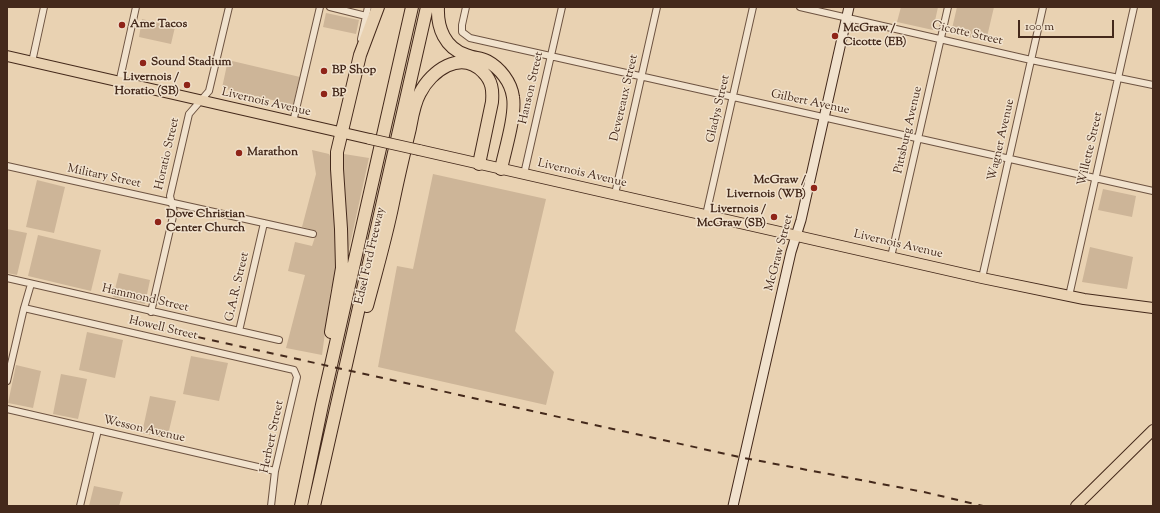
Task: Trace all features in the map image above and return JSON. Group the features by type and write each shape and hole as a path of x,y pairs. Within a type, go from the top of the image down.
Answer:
{"highway":[{"path":"322,405 322,383 342,268 337,152 345,134 360,55 378,7"},
{"name":"Edsel Ford Freeway","path":"300,506 412,7"},
{"name":"Edsel Ford Freeway","path":"314,506 427,7"},
{"path":"438,7 439,27 449,44 459,52 492,64 504,75 511,87 514,104 501,169"},
{"path":"342,386 356,350 386,235 400,169 418,98 426,82 443,67 450,64 466,63 475,66 484,72 492,84 492,102 480,164"}],"main road":[{"name":"Livernois Avenue","path":"7,56 119,83 982,278 1069,296 1153,308"},
{"path":"1076,506 1153,430"}],"street":[{"path":"32,62 44,7"},
{"path":"119,83 136,7"},
{"name":"Horatio Street","path":"151,312 174,212 170,196 188,114 209,91 229,7"},
{"path":"293,122 320,7"},
{"path":"330,7 366,16"},
{"path":"360,55 360,43 368,7"},
{"name":"Gilbert Avenue","path":"466,7 462,32 470,38 1153,192"},
{"name":"Hanson Street","path":"524,174 562,7"},
{"name":"Devereaux Street","path":"615,194 657,7"},
{"name":"Gladys Street","path":"706,215 753,7"},
{"name":"Cicotte Street","path":"800,7 1031,60 1153,85"},
{"name":"McGraw Street","path":"733,506 771,337 801,220 849,7"},
{"name":"Pittsburg Avenue","path":"891,257 948,7"},
{"name":"Wagner Avenue","path":"982,278 1043,7"},
{"name":"Willette Street","path":"1069,296 1134,7"},
{"name":"Military Street","path":"7,166 313,234"},
{"name":"G.A.R. Street","path":"240,331 264,224"},
{"name":"Hammond Street","path":"7,278 279,340"},
{"path":"7,381 24,308 32,284"},
{"name":"Howell Street","path":"24,308 292,369 296,373"},
{"name":"Herbert Street","path":"272,506 275,471 297,377 296,373"},
{"name":"Wesson Avenue","path":"7,409 275,471"},
{"path":"80,506 98,430"}],"shaded area":[{"path":"901,7 938,7 933,30 897,22"},
{"path":"957,7 994,7 986,41 951,33"},
{"path":"326,13 359,20 356,34 323,27"},
{"path":"142,19 175,27 171,44 139,37"},
{"path":"228,60 300,77 293,105 222,88"},
{"path":"312,150 329,154 331,158 337,263 333,288 331,288 322,355 286,348 305,275 288,271 295,242 312,246 317,231 302,227 316,174"},
{"path":"344,154 369,158 347,258 342,173"},
{"path":"433,174 546,199 515,331 554,372 546,405 378,367 397,266 413,269"},
{"path":"37,180 65,187 54,233 26,227"},
{"path":"1103,189 1136,196 1132,217 1098,210"},
{"path":"7,229 27,233 17,275 7,273"},
{"path":"38,235 101,250 91,291 28,276"},
{"path":"1090,247 1133,257 1127,289 1082,282"},
{"path":"119,273 150,280 145,304 113,297"},
{"path":"87,332 123,340 115,378 79,370"},
{"path":"191,356 228,363 219,401 183,394"},
{"path":"16,365 41,371 33,408 8,403"},
{"path":"61,374 87,379 78,419 53,414"},
{"path":"150,396 176,401 167,439 142,433"},
{"path":"94,486 123,492 119,506 89,506"}],"railway":[{"path":"130,322 744,458 924,492 983,506"}],"place":[{"name":"Ame Tacos","path":"122,25"},
{"name":"McGraw / Cicotte (EB)","path":"835,36"},
{"name":"Sound Stadium","path":"143,63"},
{"name":"BP Shop","path":"324,71"},
{"name":"Livernois / Horatio (SB)","path":"187,85"},
{"name":"BP","path":"324,94"},
{"name":"Marathon","path":"239,153"},
{"name":"McGraw / Livernois (WB)","path":"814,188"},
{"name":"Livernois / McGraw (SB)","path":"774,217"},
{"name":"Dove Christian Center Church","path":"158,222"}]}
